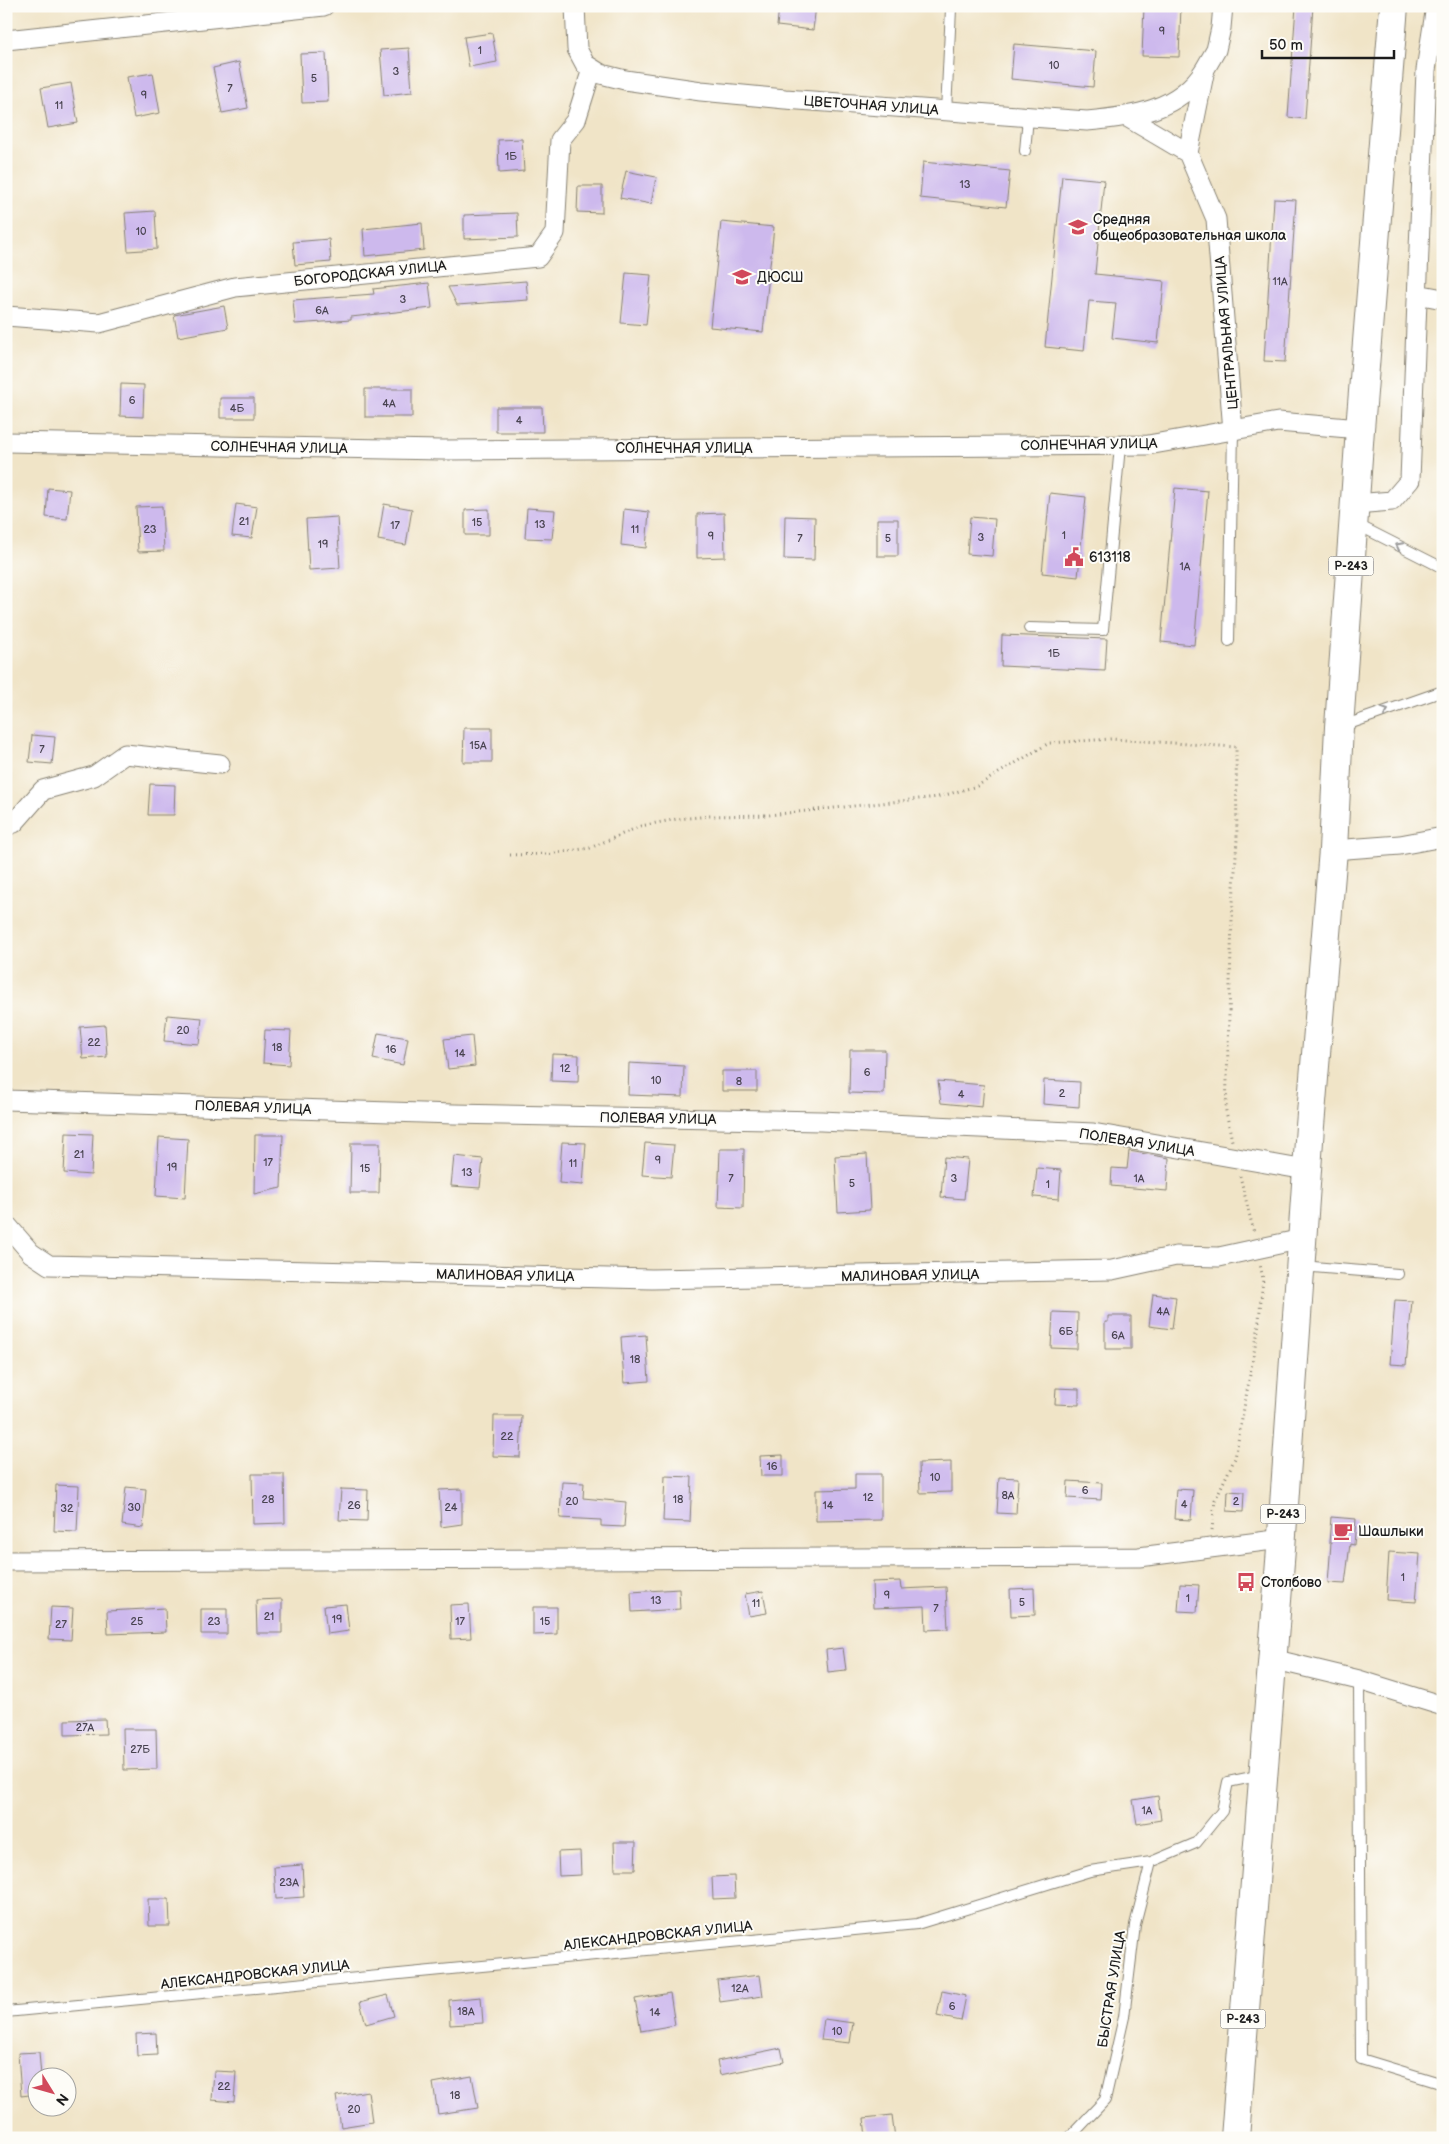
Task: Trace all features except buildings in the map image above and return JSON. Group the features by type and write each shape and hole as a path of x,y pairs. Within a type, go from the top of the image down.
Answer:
{"highway":[{"name":"Р-243","path":"1235,2138 1282,1538 1306,1170 1333,850 1339,727 1360,429 1394,6"}],"street":[{"path":"6,40 211,13 324,6"},
{"path":"575,6 577,49 585,64 592,69"},
{"path":"1127,117 1188,153 1205,69 1216,50 1223,6"},
{"path":"1354,514 1392,501 1410,480 1426,70 1436,6"},
{"name":"ЦВЕТОЧНАЯ УЛИЦА","path":"592,69 601,74 625,80 701,91 1086,121 1147,113 1175,101 1199,79 1205,69"},
{"name":"БОГОРОДСКАЯ УЛИЦА","path":"6,316 99,323 235,287 538,257 554,233 560,140 576,120 592,69"},
{"name":"ЦЕНТРАЛЬНАЯ УЛИЦА","path":"1188,153 1216,219 1233,431"},
{"path":"1418,294 1443,299"},
{"name":"СОЛНЕЧНАЯ УЛИЦА","path":"6,442 442,450 1120,446 1148,445 1278,422 1360,429"},
{"path":"6,826 14,823 43,790 94,776 125,754 220,764"},
{"path":"1333,850 1400,845 1443,836"},
{"name":"ПОЛЕВАЯ УЛИЦА","path":"6,1100 454,1114 822,1121 1093,1133 1306,1170"},
{"name":"МАЛИНОВАЯ УЛИЦА","path":"6,1224 31,1253 49,1265 652,1279 1112,1270 1176,1256 1219,1257 1302,1239"},
{"path":"6,1561 1139,1557 1282,1538"},
{"path":"1272,1659 1359,1680 1443,1706"}],"lane":[{"path":"946,111 951,8"},
{"path":"1025,151 1028,117"},
{"path":"1229,640 1233,431"},
{"path":"1029,628 1103,630 1120,446"},
{"path":"1354,514 1443,568"},
{"path":"1339,727 1443,691"},
{"path":"1300,1266 1398,1274"},
{"path":"1359,1680 1361,2059 1443,2084"},
{"name":"АЛЕКСАНДРОВСКАЯ УЛИЦА","path":"6,2012 917,1924 1090,1871 1152,1862 1196,1843 1222,1811 1228,1782 1262,1775"},
{"name":"БЫСТРАЯ УЛИЦА","path":"1069,2138 1105,2100 1124,2017 1135,1925 1152,1862"}],"path":[{"path":"510,855 548,854 590,848 640,826 677,819 710,816 769,816 938,796 977,786 1049,743 1112,739 1236,747 1237,839 1231,928 1226,1111 1235,1157 1258,1249 1263,1279 1258,1330 1234,1458 1215,1500 1212,1531 1208,1548"}],"place":[{"name":"Средняя общеобразовательная школа","path":"1078,227"},
{"name":"ДЮСШ","path":"742,277"},
{"name":"613118","path":"1074,557"},
{"name":"Шашлыки","path":"1343,1531"},
{"name":"Столбово","path":"1246,1582"}]}
